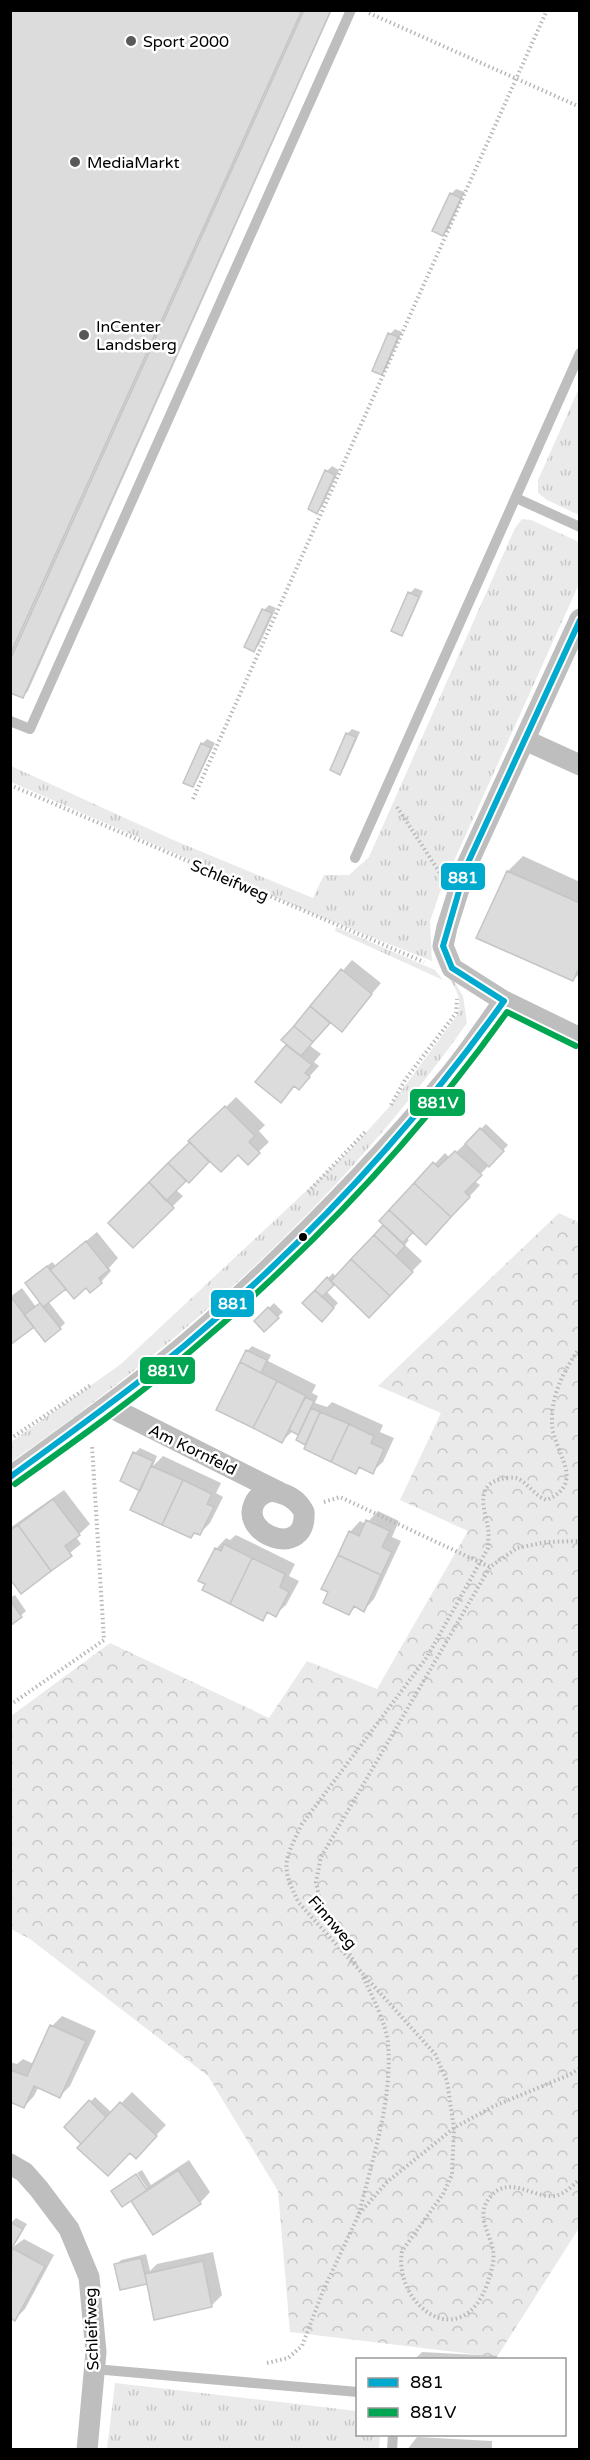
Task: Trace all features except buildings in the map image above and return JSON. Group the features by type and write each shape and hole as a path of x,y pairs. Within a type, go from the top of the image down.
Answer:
{"street":[{"path":"579,619 466,867 443,946 452,968 504,1002 579,1038"},
{"path":"525,740 579,765"},
{"path":"10,1477 108,1406 208,1324 301,1236 386,1148 451,1074 504,1002"},
{"name":"Am Kornfeld","path":"108,1406 296,1500 302,1509"},
{"path":"279,1492 264,1493 254,1503 252,1516 254,1523 263,1532 279,1539 293,1538 303,1527 305,1520 302,1509"},
{"name":"Schleifweg","path":"10,2164 24,2172 69,2229 89,2277 94,2331 94,2369 87,2450"}],"lane":[{"path":"10,721 30,729 351,10"},
{"path":"355,858 579,353"},
{"path":"516,498 579,527"},
{"path":"94,2369 356,2392"}],"path":[{"path":"363,10 579,107"},
{"path":"193,800 547,10"},
{"name":"Schleifweg","path":"10,785 343,929 438,968 452,968"},
{"path":"387,787 445,881 457,895"},
{"path":"390,1106 405,1080 456,1013 458,1002 456,996"},
{"path":"303,1198 366,1130"},
{"name":"Finnweg","path":"579,1348 569,1362 554,1402 552,1422 555,1442 566,1467 568,1477 565,1487 556,1496 547,1500 538,1497 517,1479 504,1478 492,1482 483,1493 482,1507 488,1530 488,1548 427,1657 302,1824 289,1851 286,1866 288,1881 299,1903 435,2054 447,2081 454,2128 452,2175 443,2194 402,2251 400,2262 409,2289 424,2308 440,2320 451,2321 462,2318 478,2301 493,2266 493,2251 483,2223 483,2211 495,2193 508,2186 554,2196 563,2193 579,2179"},
{"path":"10,1439 94,1383"},
{"path":"10,1705 104,1640 90,1419"},
{"path":"302,1509 340,1497 490,1567"},
{"path":"258,2362 278,2362 297,2353 302,2346 323,2291 359,2214 381,2128 386,2093 388,2042 370,1990 321,1907 316,1882 321,1857 490,1567 517,1548 546,1542 579,1541"},
{"path":"359,2214 387,2182 454,2128 492,2107 568,2075 579,2068"}],"green space":[{"path":"579,388 579,515 547,500 538,493 538,480"},
{"path":"522,519 531,520 579,542 579,584 440,892 430,921 432,961 323,918 11,782 11,766 171,839 313,898 324,875 349,875 369,857 515,528"},
{"path":"336,927 435,970 443,980 335,931"},
{"path":"449,973 463,996 467,1023 420,1087 369,1148 315,1206 200,1316 76,1416 11,1462 11,1442 121,1364 352,1148 390,1106 458,1014 459,998 446,975"},
{"path":"559,1213 580,1223 579,2228 497,2357 290,2332 278,2191 208,2076 30,1939 11,1929 11,1716 110,1643 269,1718 307,1661 377,1689 468,1531 400,1500 441,1413 378,1386"},
{"path":"115,2383 356,2411 356,2436 380,2436 379,2449 107,2449"}],"transit line":[{"name":"881","path":"10,1477 163,1363 272,1267 355,1183 394,1139 469,1048 504,1001 452,968 443,946 466,867 580,620"},
{"name":"881V","path":"15,1484 105,1419 192,1350 320,1233 437,1104 507,1012 576,1046"}],"place":[{"name":"Sport 2000","path":"131,41"},
{"name":"MediaMarkt","path":"75,162"},
{"name":"InCenter Landsberg","path":"84,335"}]}
